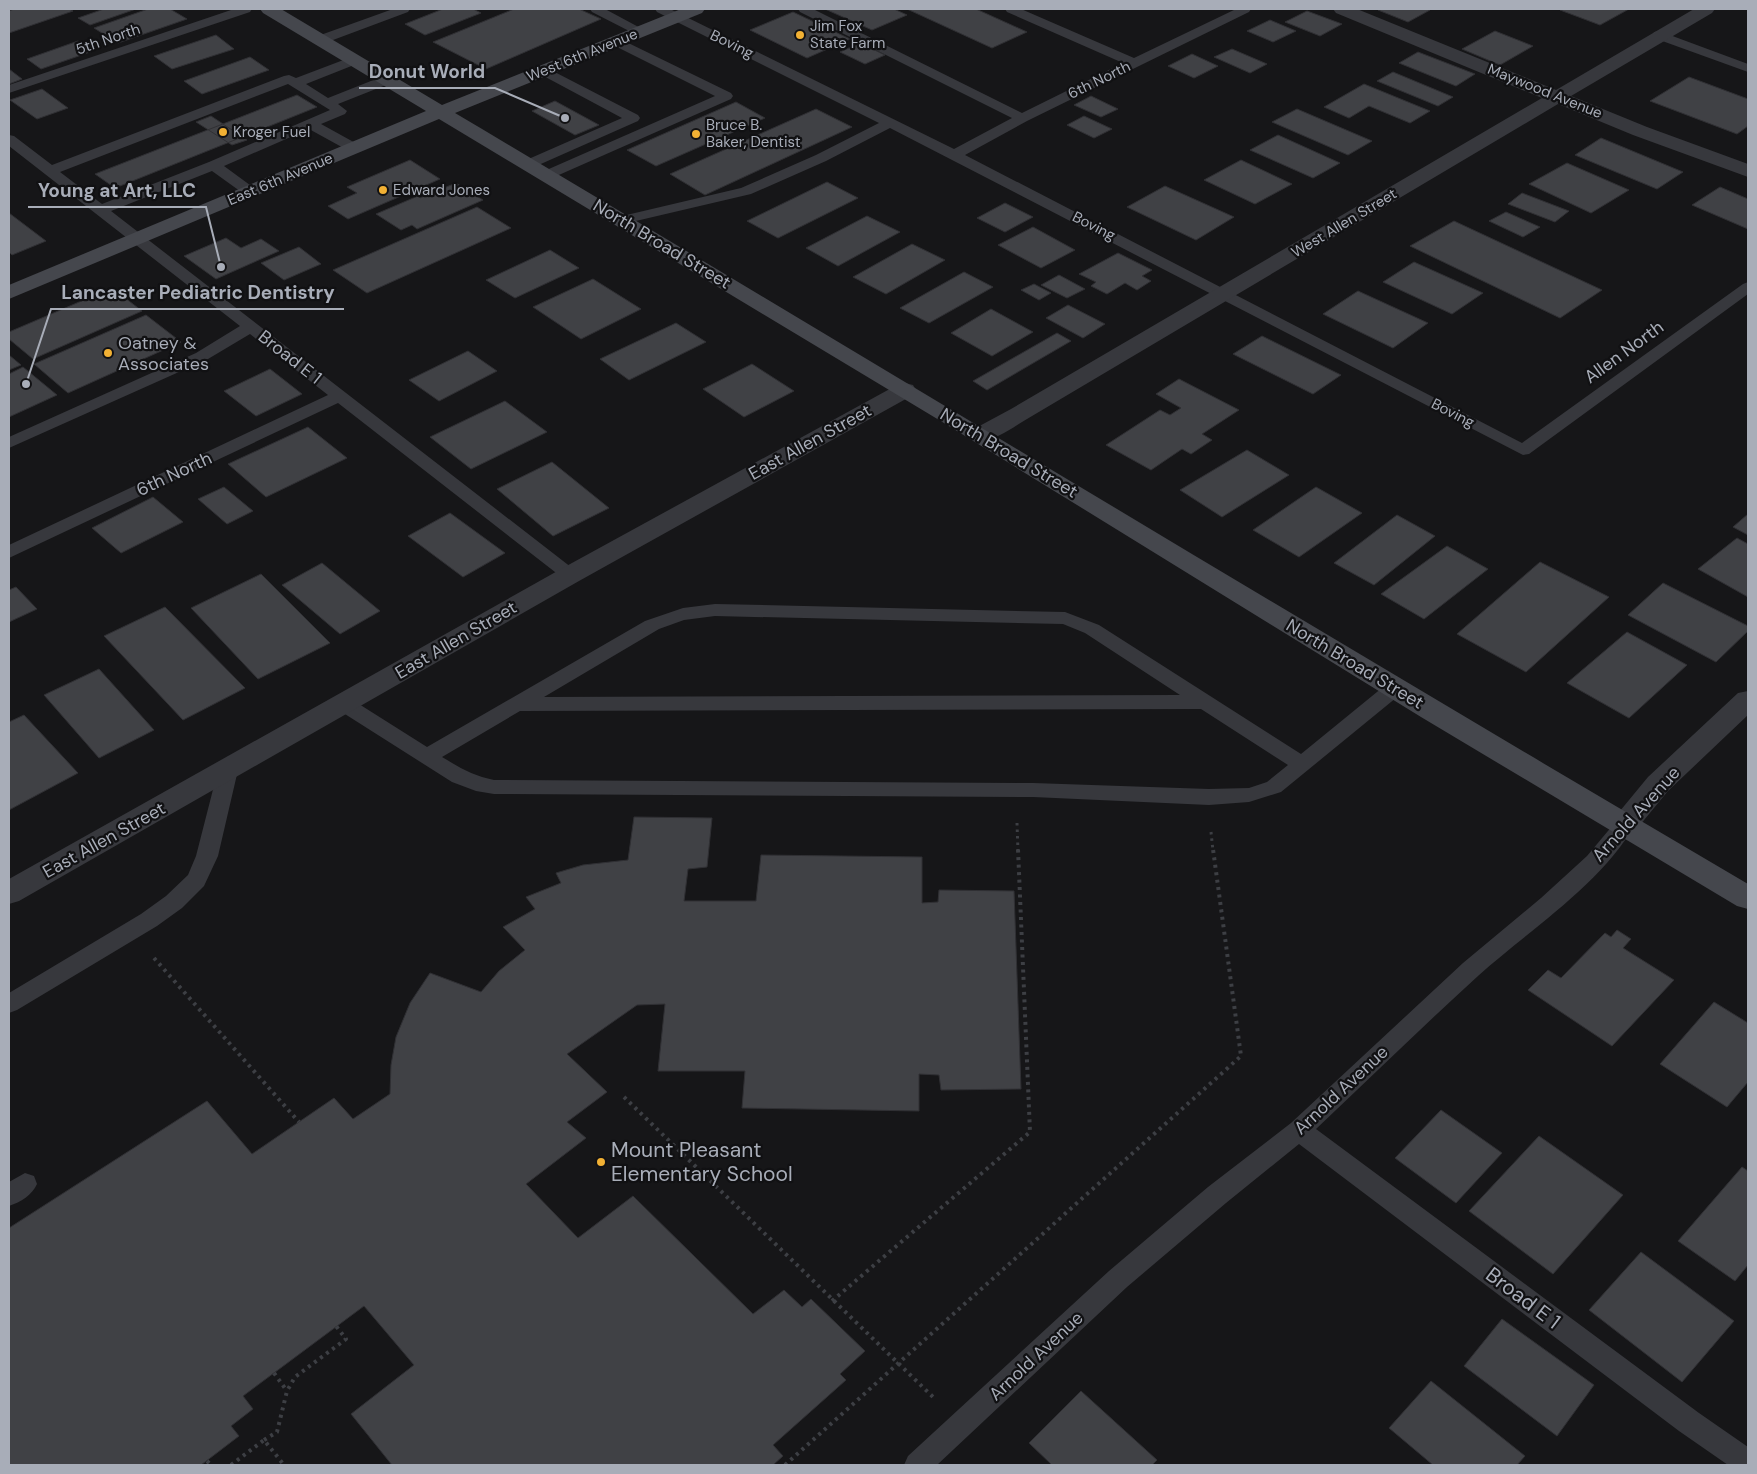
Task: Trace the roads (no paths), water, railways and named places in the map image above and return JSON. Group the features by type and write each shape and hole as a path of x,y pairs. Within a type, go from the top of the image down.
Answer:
{"street":[{"name":"North Broad Street","path":"269,9 980,435 1395,688 1748,898"},
{"name":"West 6th Avenue","path":"440,112 640,31 669,13 696,9"},
{"name":"Maywood Avenue","path":"1342,9 1640,131 1748,171"},
{"name":"West Allen Street","path":"980,435 1224,294 1706,9"},
{"name":"East 6th Avenue","path":"9,293 440,112"},
{"name":"East Allen Street","path":"9,893 570,575 905,390"},
{"name":"Arnold Avenue","path":"1624,824 1658,784 1748,700"}],"lane":[{"name":"5th North","path":"9,89 246,9"},
{"path":"320,40 404,9"},
{"path":"596,9 640,31"},
{"path":"804,9 1022,118"},
{"path":"1011,9 1133,63"},
{"name":"6th North","path":"954,155 1022,118 1245,9"},
{"name":"Boving","path":"669,13 954,155 1523,450"},
{"path":"1659,36 1748,68"},
{"path":"538,170 726,96 616,41"},
{"path":"295,83 354,60"},
{"path":"538,170 633,118 543,70"},
{"path":"50,171 289,79 340,111 214,165 100,210"},
{"path":"326,103 386,80"},
{"path":"623,220 746,192 821,158 890,123"},
{"path":"310,124 354,148"},
{"name":"Broad E 1","path":"9,139 570,575"},
{"path":"214,165 249,192"},
{"name":"Allen North","path":"1523,450 1748,287"},
{"path":"9,442 202,356 250,327"},
{"name":"6th North","path":"9,552 340,396"},
{"path":"428,756 652,625 674,615 695,610 1065,618 1092,629 1303,765"},
{"path":"344,704 459,777 476,784 494,787 1033,790 1209,797 1236,796 1263,792 1274,788 1395,688"},
{"path":"518,704 1203,702"},
{"path":"9,1004 149,920 174,902 196,880 207,856 228,770"},
{"name":"Arnold Avenue","path":"918,1465 1118,1279 1216,1195 1299,1130 1471,969 1549,904 1595,862 1624,824"},
{"name":"Broad E 1","path":"1299,1130 1689,1422 1748,1463"}],"place":[{"name":"Jim Fox State Farm","path":"800,35"},
{"name":"Donut World","path":"565,118"},
{"name":"Kroger Fuel","path":"223,132"},
{"name":"Bruce B. Baker, Dentist","path":"696,134"},
{"name":"Edward Jones","path":"383,190"},
{"name":"Young at Art, LLC","path":"221,267"},
{"name":"Oatney & Associates","path":"108,353"},
{"name":"Lancaster Pediatric Dentistry","path":"26,384"},
{"name":"Mount Pleasant Elementary School","path":"601,1162"}]}
